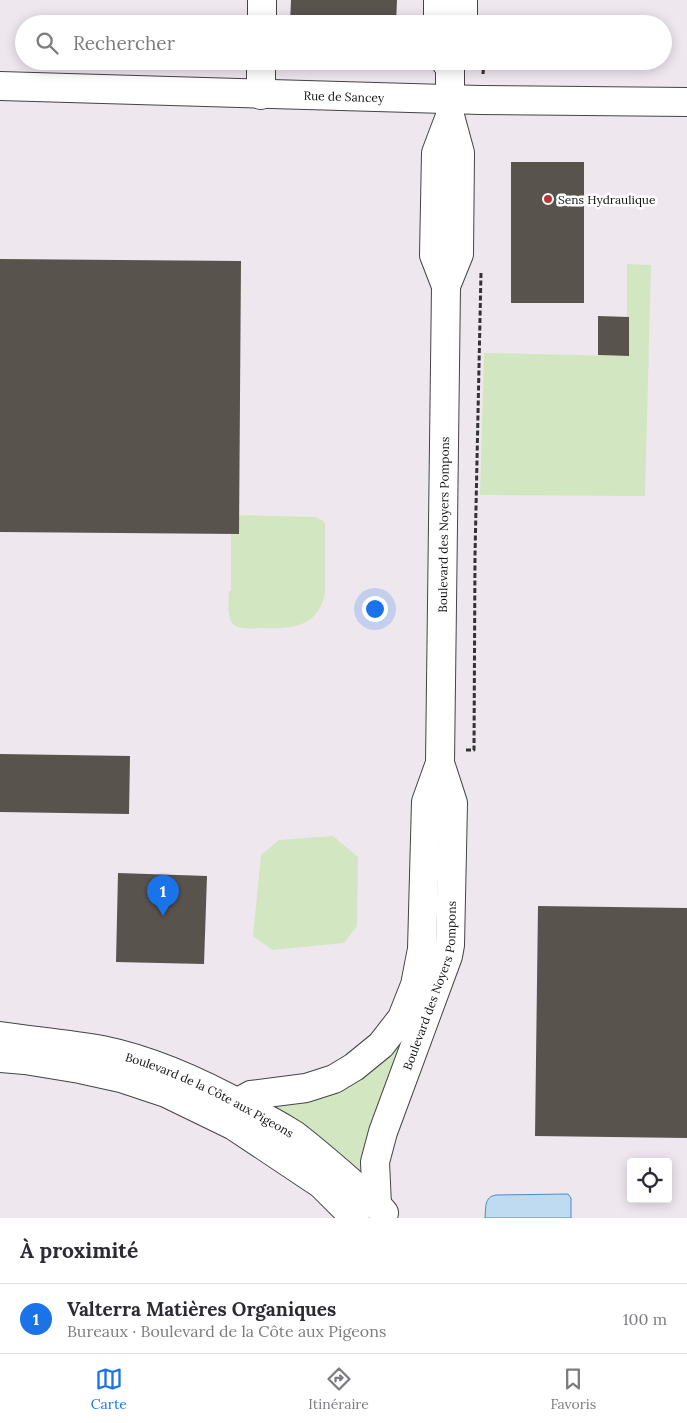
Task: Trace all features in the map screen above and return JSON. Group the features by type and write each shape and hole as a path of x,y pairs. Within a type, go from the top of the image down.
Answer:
{"street":[{"path":"262,0 262,15"},
{"path":"438,0 438,15"},
{"path":"463,0 463,15"},
{"path":"261,70 261,95"},
{"name":"Boulevard des Noyers Pompons","path":"373,1214 375,1162 383,1132 448,956 450,945 453,803 440,756 446,286 434,255 436,153 450,107 450,70"},
{"name":"Rue de Sancey","path":"0,86 261,95 450,107 480,100 687,102"},
{"name":"Boulevard des Noyers Pompons","path":"238,1102 251,1096 306,1088 334,1079 354,1067 381,1045 402,1018 415,985 422,949 426,802 440,756"},
{"name":"Boulevard de la Côte aux Pigeons","path":"0,1036 102,1050 131,1058 171,1072 238,1102 291,1133 323,1158 373,1214"},
{"name":"Boulevard de la Côte aux Pigeons","path":"0,1058 80,1069 121,1078 166,1093 234,1126 321,1184 373,1214"}],"path":[{"path":"480,100 481,78 484,70"},
{"path":"440,756 474,750 475,545 481,272"}],"shaded area":[{"path":"0,0 687,0 687,1218 0,1218"}],"green space":[{"path":"627,264 651,265 645,496 480,495 484,353 629,356"},
{"path":"239,515 315,517 325,523 325,594 316,614 309,620 292,627 283,628 244,628 237,627 231,622 228,604 229,591 231,591 231,534"},
{"path":"445,806 441,950 362,1180 263,1105 386,1051"},
{"path":"333,836 358,857 357,926 344,943 272,950 253,936 261,855 279,840"}],"water":[{"path":"568,1194 571,1198 571,1218 485,1218 486,1203 492,1196"}],"building":[{"path":"291,0 397,0 396,15 290,15"},
{"name":"Sens Hydraulique","path":"511,162 584,162 584,303 511,303"},
{"path":"0,259 241,261 239,534 0,532"},
{"path":"598,316 629,317 629,356 598,355"},
{"path":"0,754 130,756 129,814 0,812"},
{"path":"118,873 207,876 204,964 116,962"},
{"path":"538,906 687,908 687,1138 535,1136"}],"place":[{"name":"Sens Hydraulique","path":"548,199"},
{"name":"Valterra Matières Organiques","path":"163,916"}]}
